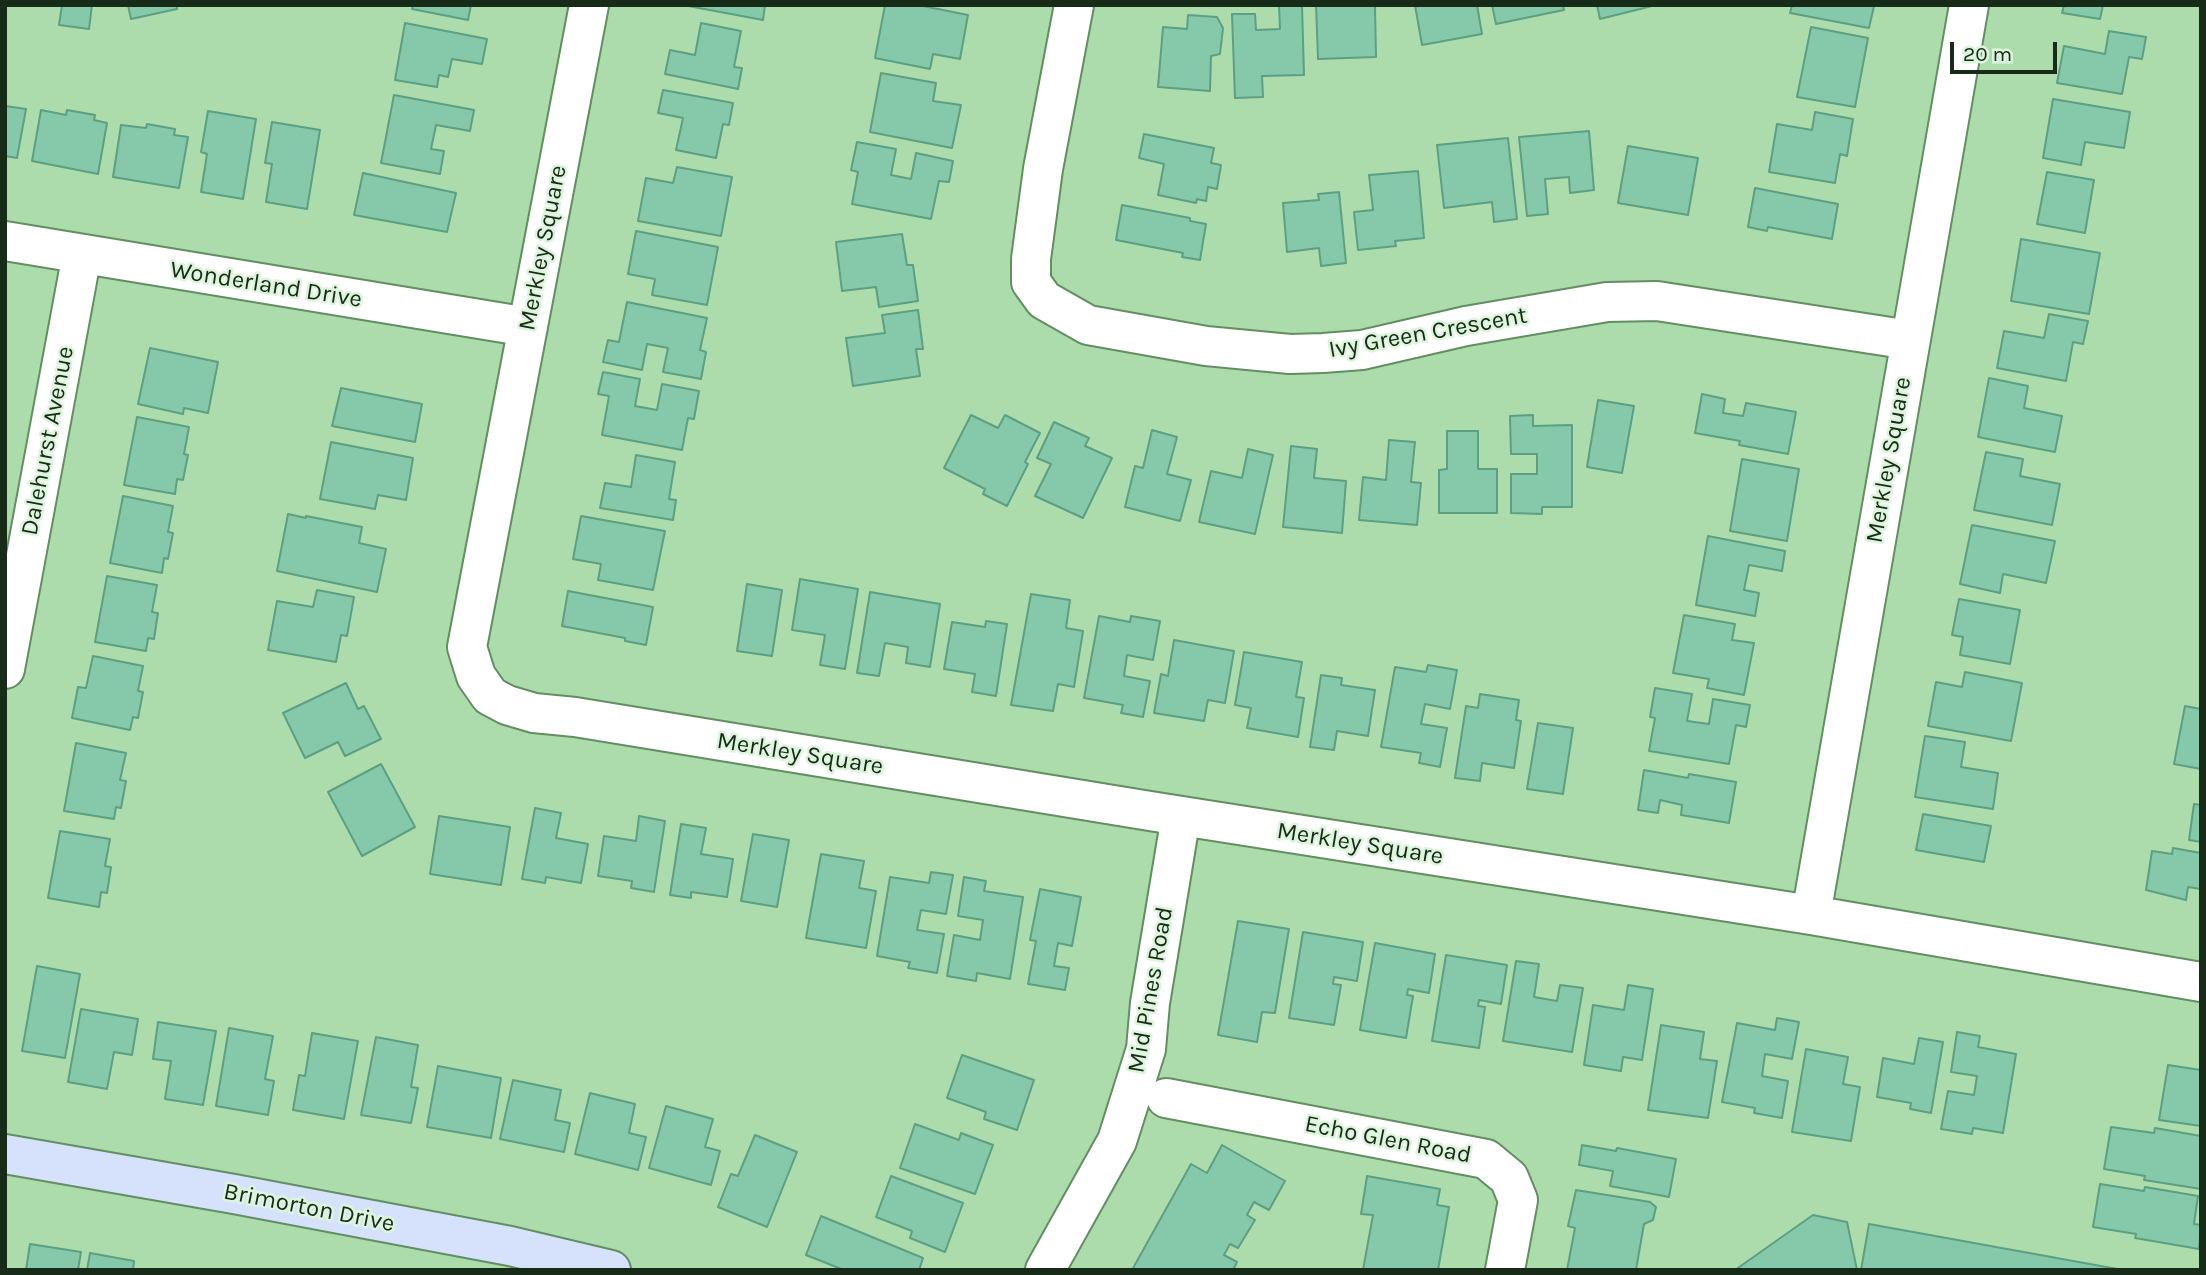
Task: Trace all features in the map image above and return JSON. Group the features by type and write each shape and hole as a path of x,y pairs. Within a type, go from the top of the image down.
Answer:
{"street":[{"name":"Merkley Square","path":"589,5 467,648 476,676 490,696 507,705 534,713 575,717 1811,915 2201,982"},
{"name":"Ivy Green Crescent","path":"1074,5 1043,169 1031,259 1031,282 1044,300 1088,325 1206,346 1290,354 1323,353 1362,349 1466,326 1595,303 1657,301 1910,340"},
{"name":"Merkley Square","path":"1811,915 1969,5"},
{"name":"Wonderland Drive","path":"5,241 528,327"},
{"name":"Dalehurst Avenue","path":"5,669 82,254"},
{"name":"Mid Pines Road","path":"1045,1270 1117,1141 1146,1049 1150,1003 1181,816"},
{"name":"Echo Glen Road","path":"1166,1098 1486,1159 1510,1178 1518,1200 1505,1270"},
{"name":"Brimorton Drive","path":"5,1154 220,1191 510,1246 611,1270"}],"building":[{"path":"62,5 92,5 89,29 59,25"},
{"path":"128,5 177,5 177,9 131,19"},
{"path":"413,5 471,5 468,20 412,9"},
{"path":"683,5 765,5 763,20"},
{"path":"885,5 918,5 968,15 960,59 933,54 930,69 875,58"},
{"path":"1279,5 1302,5 1304,75 1262,76 1263,97 1235,98 1232,14 1255,14 1256,30 1280,29"},
{"path":"1316,5 1375,6 1376,57 1318,59"},
{"path":"1415,5 1477,5 1482,34 1422,45"},
{"path":"1492,5 1563,5 1564,10 1496,24"},
{"path":"1597,5 1656,5 1600,19"},
{"path":"1792,5 1874,6 1869,28 1790,13"},
{"path":"2064,5 2103,5 2100,19 2062,13"},
{"path":"1188,15 1217,17 1223,28 1220,54 1211,56 1210,91 1158,87 1163,27 1187,29"},
{"path":"405,23 487,39 482,64 452,59 448,77 439,75 437,87 395,80"},
{"path":"701,23 741,31 734,67 742,68 738,89 665,74 670,50 695,55"},
{"path":"1811,27 1868,38 1855,107 1797,97"},
{"path":"2109,31 2146,37 2142,59 2129,57 2122,94 2057,83 2064,46 2105,54"},
{"path":"881,73 936,83 933,101 961,105 952,148 870,132"},
{"path":"663,90 733,103 729,125 723,124 716,158 676,150 683,118 658,113"},
{"path":"394,95 474,110 470,131 436,125 431,149 444,151 440,174 381,163"},
{"path":"2053,99 2130,112 2124,148 2085,142 2081,165 2043,158"},
{"path":"5,106 26,109 17,158 5,156"},
{"path":"41,110 66,115 67,110 95,115 94,120 107,123 98,174 32,161"},
{"path":"208,111 256,119 243,199 201,192 207,154 201,152"},
{"path":"1815,112 1853,119 1847,156 1840,154 1835,183 1769,172 1777,124 1812,130"},
{"path":"272,122 320,130 307,209 266,202 272,164 265,163"},
{"path":"147,124 175,129 174,135 188,137 179,188 113,177 121,125 146,128"},
{"path":"1589,131 1594,190 1570,193 1569,177 1545,179 1548,214 1527,216 1519,137"},
{"path":"1144,134 1214,148 1211,163 1221,165 1217,189 1208,187 1206,201 1197,199 1196,203 1158,195 1164,164 1139,158"},
{"path":"1508,138 1517,219 1494,222 1492,202 1444,208 1437,145"},
{"path":"857,142 896,149 891,175 911,179 916,153 953,161 949,182 939,181 931,219 852,204 858,172 851,170"},
{"path":"1628,146 1698,158 1688,215 1618,203"},
{"path":"677,167 732,177 721,236 638,221 646,178 673,183"},
{"path":"1418,171 1424,238 1395,241 1396,246 1358,250 1354,212 1373,210 1369,175"},
{"path":"2047,172 2094,180 2085,233 2037,224"},
{"path":"363,173 456,193 447,232 354,215"},
{"path":"1755,188 1838,204 1832,239 1768,227 1767,231 1748,227"},
{"path":"1339,192 1346,263 1321,266 1319,248 1287,252 1283,203 1319,200 1318,194"},
{"path":"1122,205 1190,218 1190,221 1206,224 1200,260 1182,257 1183,253 1116,240"},
{"path":"636,231 718,247 707,305 652,295 655,279 628,274"},
{"path":"902,234 907,265 913,265 918,301 879,307 876,287 842,291 836,242"},
{"path":"2021,239 2100,253 2089,314 2011,301"},
{"path":"627,302 707,318 700,350 706,352 701,379 663,372 668,348 647,344 642,370 603,362 608,340 619,342"},
{"path":"918,310 923,349 916,349 920,376 853,386 846,338 885,333 882,315"},
{"path":"2049,314 2088,321 2083,344 2073,342 2066,381 1997,368 2004,331 2044,338"},
{"path":"150,348 218,362 208,413 184,408 183,414 138,404"},
{"path":"603,372 640,379 635,406 657,410 662,384 699,391 694,419 688,418 682,450 602,435 609,396 598,394"},
{"path":"1989,378 2028,386 2024,408 2062,416 2055,452 1978,437"},
{"path":"341,388 422,404 415,442 332,426"},
{"path":"1702,394 1725,399 1723,413 1743,416 1746,403 1796,412 1788,454 1739,445 1740,441 1695,433"},
{"path":"1598,400 1634,406 1622,473 1587,467"},
{"path":"971,415 998,428 1005,415 1040,433 1007,506 983,494 985,489 944,468"},
{"path":"1533,415 1533,426 1572,425 1572,507 1542,507 1542,514 1511,513 1511,474 1537,474 1537,454 1511,454 1510,416"},
{"path":"137,417 189,427 184,454 188,455 183,480 177,479 175,494 124,485"},
{"path":"1054,422 1089,438 1085,446 1112,458 1083,518 1035,496 1051,464 1037,458"},
{"path":"1152,430 1177,437 1167,474 1191,480 1180,521 1125,507 1135,466 1143,468"},
{"path":"1447,431 1478,431 1478,469 1497,469 1497,513 1439,513 1439,470 1447,469"},
{"path":"1389,440 1415,442 1411,482 1421,483 1417,525 1359,520 1363,477 1386,480"},
{"path":"331,442 413,458 406,500 378,495 375,509 320,499"},
{"path":"1291,446 1317,449 1314,478 1346,481 1342,533 1283,527"},
{"path":"1248,449 1273,455 1255,534 1199,522 1211,471 1242,478"},
{"path":"1986,452 2023,459 2020,476 2060,484 2052,525 1974,510"},
{"path":"636,455 675,462 669,499 676,500 673,520 600,508 605,483 631,487"},
{"path":"1742,459 1799,469 1787,541 1730,531"},
{"path":"123,496 173,506 168,532 173,533 162,573 110,563"},
{"path":"288,514 362,527 359,543 386,549 377,592 277,571"},
{"path":"581,516 665,531 653,590 598,580 601,564 573,559"},
{"path":"1972,525 2055,541 2046,583 2003,574 2000,593 1960,584"},
{"path":"1708,536 1785,551 1782,571 1749,565 1744,590 1759,593 1755,616 1696,605"},
{"path":"107,576 157,585 152,612 158,613 154,639 148,638 146,651 95,642"},
{"path":"800,579 858,589 845,669 820,665 825,635 792,630"},
{"path":"747,584 782,590 772,656 737,651"},
{"path":"317,590 354,597 347,636 341,635 336,662 268,650 277,601 313,607"},
{"path":"568,591 653,607 646,645 625,641 625,638 562,626"},
{"path":"870,592 940,604 930,667 906,663 908,647 885,643 879,676 857,673"},
{"path":"1031,594 1070,600 1066,628 1083,631 1074,687 1058,684 1053,711 1011,705"},
{"path":"1959,599 2020,610 2010,664 1960,655 1963,637 1952,635"},
{"path":"1684,615 1735,624 1732,640 1754,643 1744,695 1707,688 1709,679 1673,673"},
{"path":"1099,616 1130,622 1131,616 1160,621 1153,660 1127,655 1124,676 1150,681 1143,717 1121,713 1123,705 1084,698"},
{"path":"986,621 1007,624 996,696 972,692 975,674 944,669 952,622 985,627"},
{"path":"1174,640 1234,651 1225,703 1208,700 1204,721 1154,713 1161,674 1168,676"},
{"path":"1244,652 1302,662 1296,697 1304,698 1298,737 1247,728 1251,708 1235,705"},
{"path":"93,656 143,666 138,691 143,692 138,718 133,717 130,730 72,718 78,687 86,688"},
{"path":"1428,665 1457,670 1450,709 1425,704 1421,724 1447,728 1440,767 1419,763 1421,753 1381,747 1395,667 1426,672"},
{"path":"1965,672 2022,683 2011,741 1928,726 1936,682 1962,687"},
{"path":"1321,675 1342,678 1341,685 1375,690 1368,736 1337,731 1334,750 1310,747"},
{"path":"346,683 358,709 364,706 381,739 345,756 338,742 305,758 283,713"},
{"path":"1655,688 1692,694 1687,721 1709,724 1713,699 1750,705 1746,727 1736,725 1729,764 1649,751 1655,718 1650,717"},
{"path":"1480,694 1519,700 1516,720 1521,721 1514,768 1482,763 1480,781 1455,778 1466,706 1478,708"},
{"path":"2185,706 2201,709 2201,769 2174,764"},
{"path":"1538,723 1573,728 1563,794 1527,789"},
{"path":"1925,736 1965,742 1961,767 1998,773 1993,809 1915,797"},
{"path":"76,743 126,753 120,780 126,781 121,808 116,807 114,819 64,811"},
{"path":"381,764 415,827 362,856 328,792"},
{"path":"1644,770 1688,778 1689,774 1736,782 1729,823 1681,815 1682,805 1660,800 1658,813 1638,810"},
{"path":"2194,804 2201,805 2201,842 2189,840"},
{"path":"535,808 561,813 556,838 588,844 581,883 546,877 545,883 522,879"},
{"path":"1923,814 1991,826 1984,862 1916,850"},
{"path":"439,816 510,827 501,885 430,874"},
{"path":"639,816 665,821 654,892 631,888 632,881 598,876 604,836 636,841"},
{"path":"681,824 706,828 701,854 733,859 727,897 691,892 691,898 670,895"},
{"path":"60,831 110,839 105,866 111,867 107,893 101,892 99,907 48,898"},
{"path":"753,834 789,840 777,907 741,901"},
{"path":"2173,848 2201,853 2201,889 2188,887 2186,900 2146,890 2152,851 2172,854"},
{"path":"821,854 864,861 859,888 876,891 866,948 806,938"},
{"path":"931,872 953,875 946,914 921,910 917,930 944,934 937,973 908,968 910,962 877,956 890,877 929,883"},
{"path":"964,877 986,881 984,891 1023,897 1010,979 977,973 976,981 947,976 954,935 980,940 983,920 958,916"},
{"path":"1040,889 1081,897 1072,946 1058,943 1054,966 1069,968 1065,990 1028,984 1036,941 1030,940"},
{"path":"1238,921 1289,929 1275,1013 1262,1012 1257,1042 1218,1035"},
{"path":"1303,932 1363,942 1357,981 1334,977 1333,984 1341,985 1334,1025 1289,1018"},
{"path":"1375,943 1435,954 1429,993 1408,989 1407,995 1413,996 1406,1038 1360,1030"},
{"path":"1446,955 1507,965 1501,1004 1479,1000 1478,1006 1485,1007 1479,1048 1432,1041"},
{"path":"1516,961 1539,964 1534,997 1557,1001 1560,985 1583,988 1572,1052 1503,1041"},
{"path":"37,966 80,974 65,1058 22,1051"},
{"path":"1628,985 1653,989 1642,1060 1623,1057 1621,1071 1584,1065 1593,1005 1624,1010"},
{"path":"81,1009 138,1019 132,1055 114,1052 107,1089 68,1082"},
{"path":"1777,1018 1799,1022 1792,1059 1765,1054 1762,1076 1788,1081 1782,1118 1754,1113 1755,1108 1722,1102 1737,1023 1775,1030"},
{"path":"158,1022 216,1031 203,1105 165,1099 171,1061 153,1059"},
{"path":"1661,1025 1704,1032 1700,1059 1717,1061 1708,1118 1648,1110"},
{"path":"229,1028 273,1036 265,1079 274,1081 268,1115 216,1106"},
{"path":"1957,1032 1980,1036 1978,1047 2016,1054 2003,1133 1973,1128 1972,1134 1941,1129 1948,1091 1974,1095 1977,1076 1951,1072"},
{"path":"312,1033 358,1041 344,1119 293,1110 299,1075 305,1076"},
{"path":"376,1037 418,1045 411,1087 418,1088 411,1123 361,1115"},
{"path":"1919,1038 1943,1042 1931,1113 1910,1109 1911,1103 1877,1097 1883,1058 1914,1064"},
{"path":"1806,1049 1848,1057 1843,1084 1860,1087 1851,1141 1792,1132"},
{"path":"962,1055 1034,1080 1017,1130 984,1119 986,1112 947,1098"},
{"path":"2168,1065 2201,1070 2201,1126 2159,1120"},
{"path":"438,1066 501,1078 491,1138 427,1127"},
{"path":"513,1080 561,1090 555,1120 570,1123 564,1152 500,1139"},
{"path":"590,1093 635,1104 629,1133 646,1137 638,1170 575,1154"},
{"path":"666,1106 713,1119 705,1147 720,1151 711,1185 649,1168"},
{"path":"915,1124 959,1140 961,1133 993,1145 975,1194 900,1168"},
{"path":"2111,1127 2154,1133 2155,1128 2201,1136 2201,1189 2144,1180 2145,1176 2104,1169"},
{"path":"755,1135 797,1152 767,1227 718,1207 731,1174 738,1176"},
{"path":"1222,1145 1285,1181 1269,1210 1254,1202 1247,1215 1255,1220 1238,1248 1230,1244 1224,1255 1237,1262 1233,1270 1132,1270 1191,1164 1207,1173"},
{"path":"1582,1145 1616,1151 1617,1148 1676,1159 1669,1197 1610,1186 1613,1171 1579,1165"},
{"path":"891,1176 963,1203 945,1252 910,1238 912,1231 876,1217"},
{"path":"1367,1176 1440,1189 1437,1205 1449,1207 1438,1270 1363,1270 1373,1215 1361,1214"},
{"path":"2100,1184 2144,1191 2145,1187 2198,1196 2194,1224 2201,1225 2199,1249 2135,1238 2136,1234 2093,1227"},
{"path":"1576,1190 1650,1202 1656,1207 1653,1220 1644,1224 1636,1270 1567,1270 1575,1228 1568,1226"},
{"path":"1813,1215 1847,1222 1857,1270 1735,1270"},
{"path":"821,1216 923,1258 919,1270 844,1270 806,1255"},
{"path":"1869,1224 2123,1270 1861,1270"},
{"path":"30,1244 81,1252 78,1270 26,1270"},
{"path":"90,1253 134,1261 133,1270 87,1270"}]}
